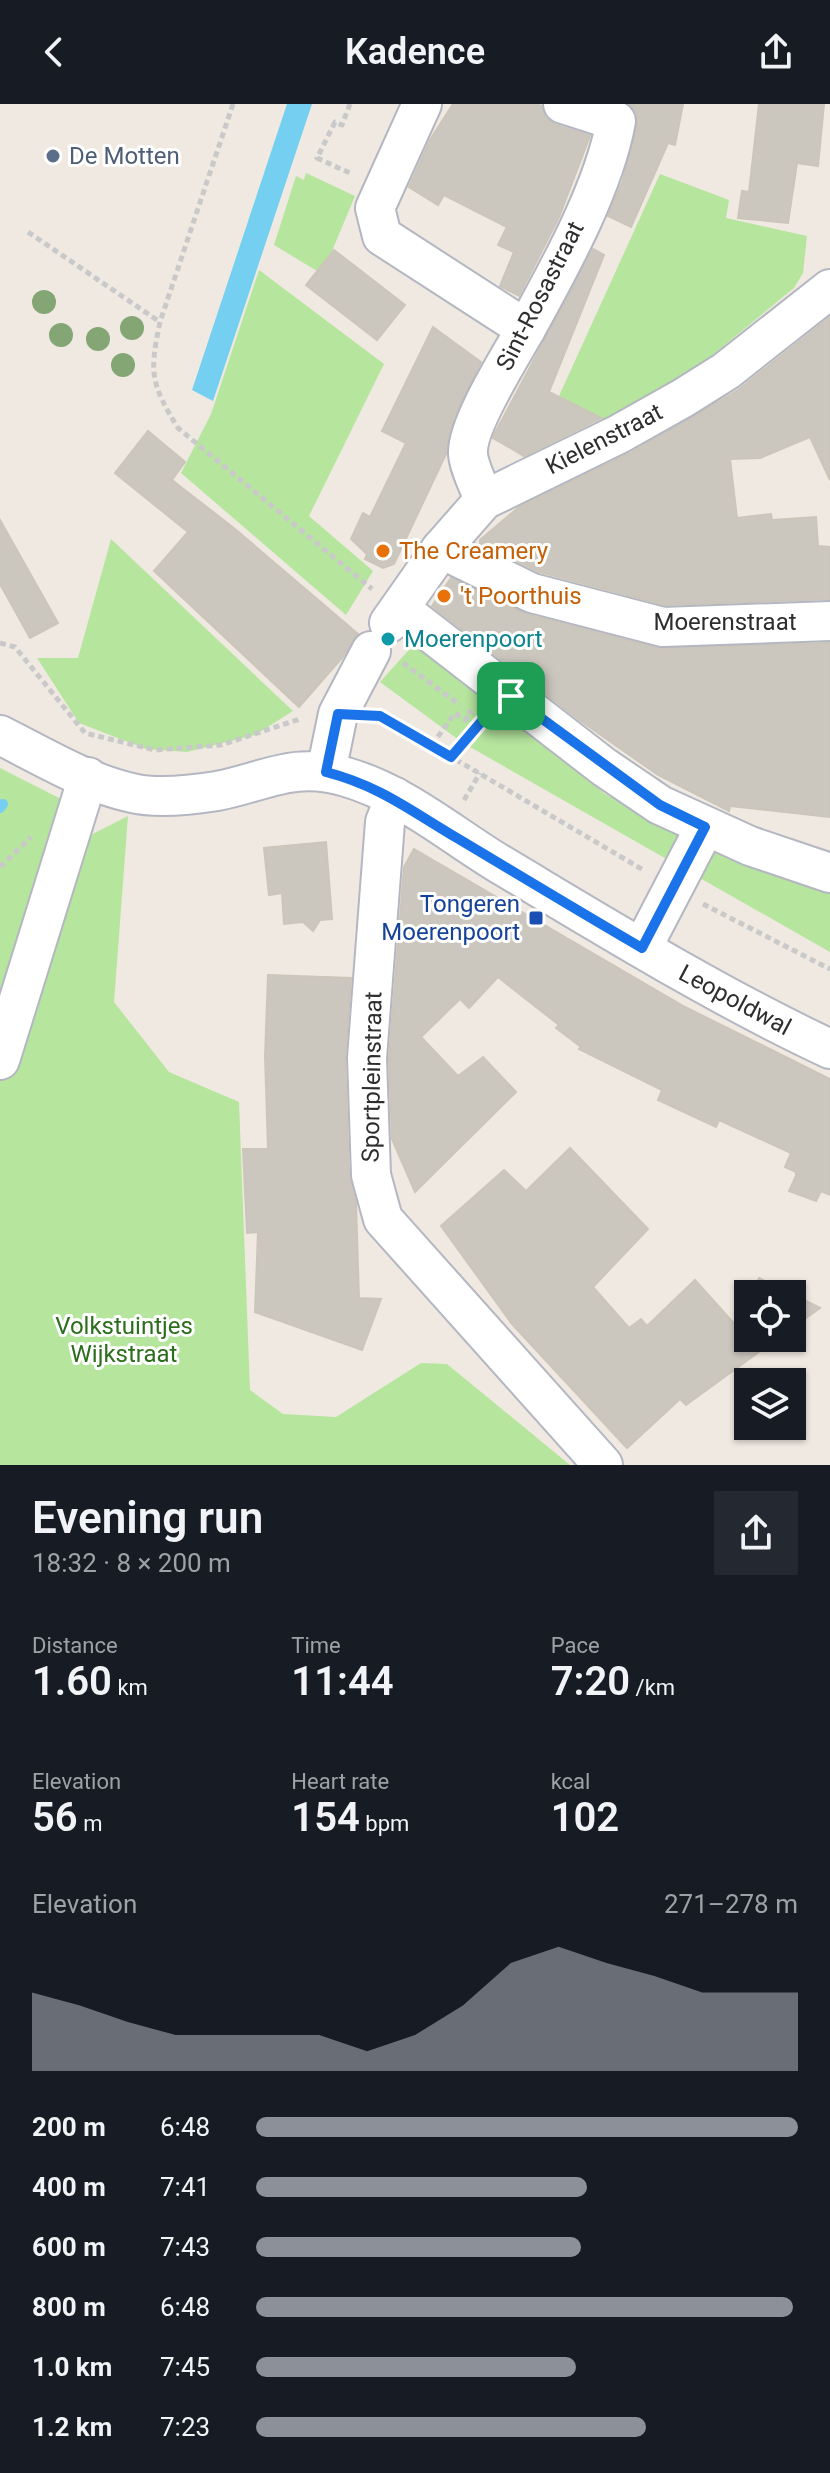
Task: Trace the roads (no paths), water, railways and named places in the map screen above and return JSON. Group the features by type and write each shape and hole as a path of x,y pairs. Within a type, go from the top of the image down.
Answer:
{"street":[{"path":"422,104 375,208 382,236 526,329"},
{"name":"Sint-Rosastraat","path":"484,500 468,454 471,437 500,372 560,264 610,153 616,121 586,108"},
{"name":"Kielenstraat","path":"386,628 441,549 484,500 619,434 683,398 726,371 830,289"},
{"name":"Moerenstraat","path":"441,549 532,593 663,627 830,621"},
{"path":"326,772 338,714 386,628 511,696 660,805 750,846 830,873"},
{"name":"Leopoldwal","path":"0,735 88,777 134,794 218,791 272,774 326,772 348,777 395,797 445,831 691,977 830,1049"},
{"path":"0,1060 88,777"},
{"name":"Sportpleinstraat","path":"395,797 385,822 367,1058 371,1175 383,1219 603,1465"},
{"path":"642,948 705,827"}],"water":[{"path":"287,104 312,104 213,401 192,390"}],"waterway":[{"path":"0,808 3,804"}],"place":[{"name":"De Motten","path":"53,156"},
{"name":"The Creamery","path":"383,551"},
{"name":"'t Poorthuis","path":"444,596"},
{"name":"Moerenpoort","path":"388,639"},
{"name":"Tongeren Moerenpoort","path":"536,918"}],"park label":[{"name":"Volkstuintjes Wijkstraat","path":"124,1340"}]}
